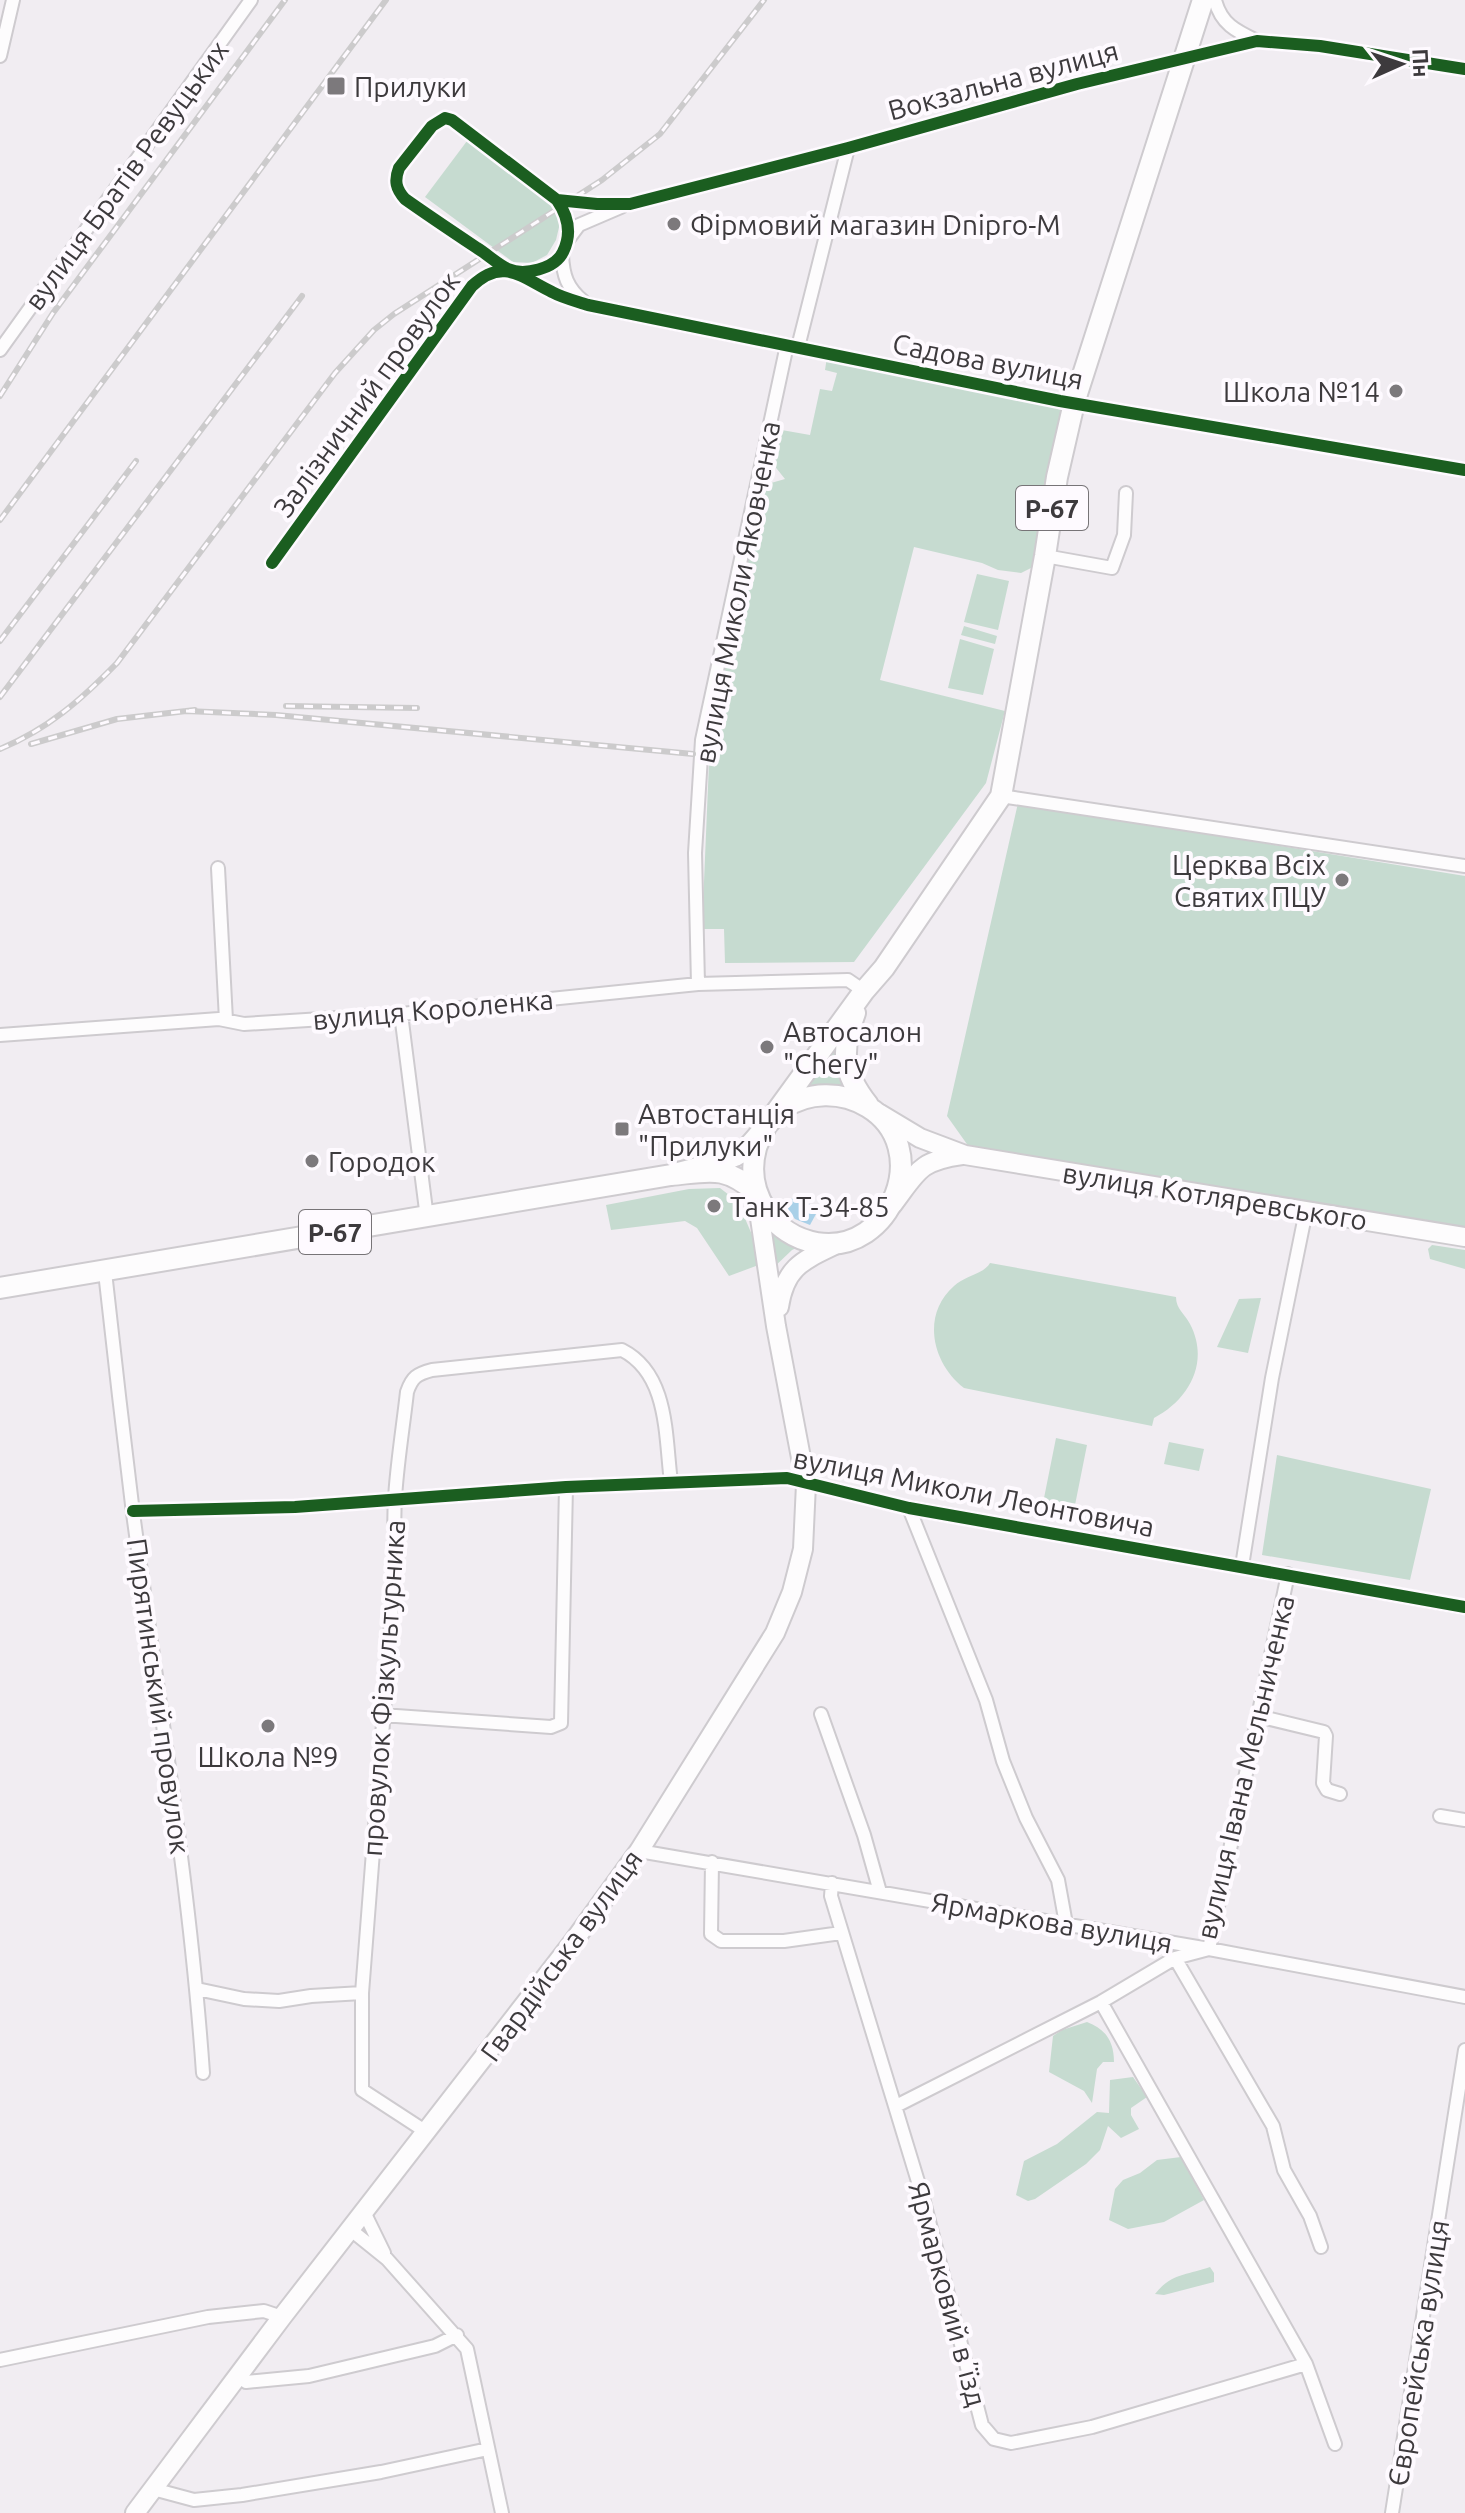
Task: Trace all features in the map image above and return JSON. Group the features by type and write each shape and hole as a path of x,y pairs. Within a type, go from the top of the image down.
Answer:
{"main road":[{"name":"Р-67","path":"840,1243 819,1243 789,1233 766,1211 756,1192 753,1170 756,1147 766,1126 884,968 1001,796 1057,477 1074,403 1203,0"},
{"name":"Р-67","path":"864,991 848,1030 845,1052 852,1085 886,1123 897,1143 900,1186 892,1206"},
{"name":"Р-67","path":"671,1175 734,1156 747,1147 782,1109 803,1098 826,1094 849,1098 871,1108"},
{"path":"871,1108 920,1138 965,1155"},
{"path":"776,1326 782,1289 790,1271 808,1258 861,1236 879,1223 923,1165 938,1158 965,1155"},
{"name":"вулиця Котляревського","path":"965,1155 1465,1237"},
{"name":"Р-67","path":"0,1288 671,1175 714,1171 729,1173 756,1192"},
{"name":"Гвардійська вулиця","path":"135,2513 282,2317 428,2133 573,1942 639,1851 775,1633 792,1592 803,1549 806,1484 776,1326 756,1192"}],"street":[{"path":"0,56 13,0"},
{"name":"вулиця Братів Ревуцьких","path":"0,350 251,0"},
{"name":"Вокзальна вулиця","path":"1215,0 1221,18 1232,29 1257,41"},
{"name":"Вокзальна вулиця","path":"557,200 630,204 1184,56 1257,41 1320,46 1465,69"},
{"path":"562,255 551,265 534,271 510,270 405,199 396,184 399,168 432,126 445,118 452,120 557,200 566,215 567,241"},
{"name":"вулиця Миколи Яковченка","path":"698,984 695,853 702,740 792,346 848,148"},
{"path":"588,305 573,293 563,273 562,255 567,241 579,225 630,204"},
{"name":"Садова вулиця","path":"510,270 555,294 588,305 1074,403 1465,470"},
{"name":"Залізничний провулок","path":"272,563 472,286 482,276 510,270"},
{"path":"1045,556 1112,568 1124,535 1126,493"},
{"path":"1001,796 1465,866"},
{"path":"218,868 226,1020"},
{"name":"вулиця Короленка","path":"0,1035 219,1019 244,1024 401,1014 698,984 848,980 864,991"},
{"path":"401,1014 427,1218"},
{"path":"1242,1566 1272,1378 1306,1211"},
{"name":"Пирятинський провулок","path":"105,1272 133,1511 197,1989 203,2073"},
{"name":"провулок Фізкультурника","path":"428,2133 362,2090 362,1993 396,1556 395,1499 410,1381 417,1374 622,1350 634,1356 651,1375 659,1395 671,1482"},
{"name":"вулиця Миколи Леонтовича","path":"133,1511 295,1507 566,1487 787,1478 909,1508 1465,1607"},
{"path":"382,1715 551,1727 561,1723 566,1487"},
{"path":"909,1508 986,1700 1003,1761 1026,1818 1058,1880 1066,1924"},
{"name":"вулиця Івана Мельниченка","path":"896,2106 1101,2002 1175,1958 1209,1949 1288,1574"},
{"path":"821,1714 864,1835 880,1892"},
{"path":"1258,1716 1324,1732 1323,1783 1327,1790 1340,1794"},
{"path":"1440,1816 1465,1820"},
{"name":"Ярмаркова вулиця","path":"639,1851 1209,1949 1465,1997"},
{"path":"712,1862 711,1934 721,1941 784,1941 841,1933"},
{"name":"Ярмарковий вʼїзд","path":"832,1883 831,1896 841,1933 923,2198 982,2425 994,2439 1011,2443 1092,2427 1306,2364"},
{"path":"1175,1958 1273,2126 1284,2170 1310,2216 1321,2247"},
{"path":"197,1989 244,1999 279,2001 362,1993"},
{"path":"1101,2002 1306,2364 1335,2444"},
{"name":"Європейська вулиця","path":"1392,2513 1465,2050"},
{"path":"364,2212 387,2259"},
{"path":"351,2230 387,2259 467,2349 502,2513"},
{"path":"0,2360 208,2317 264,2311 282,2317"},
{"path":"238,2376 246,2382 309,2376 435,2346 457,2335"},
{"path":"153,2489 194,2500 242,2495 381,2472 488,2449"}],"green space":[{"path":"467,141 552,205 560,223 556,240 547,255 532,263 513,262 425,197"},
{"path":"827,357 1063,405 1048,470 1033,567 1021,573 998,570 982,563 914,547 880,680 1005,711 986,783 854,962 725,963 724,929 702,929 710,739 764,485 785,479 773,464 776,429 810,435 820,389 832,391 837,373 825,370"},
{"path":"977,574 1009,581 998,630 964,622"},
{"path":"964,626 997,636 995,644 961,635"},
{"path":"960,639 994,649 983,695 948,688"},
{"path":"1018,803 1465,876 1465,1228 969,1147 947,1116"},
{"path":"840,1044 851,1092 838,1086 808,1085"},
{"path":"720,1188 738,1202 764,1263 729,1276 697,1228 685,1221 611,1230 606,1205 689,1189"},
{"path":"765,1224 805,1244 792,1250 771,1270"},
{"path":"1432,1245 1465,1250 1465,1269 1430,1259 1428,1249"},
{"path":"990,1263 1176,1297 1177,1305 1196,1338 1198,1352 1197,1366 1186,1390 1154,1418 1152,1426 964,1388 944,1366 938,1352 934,1324 937,1311 954,1286"},
{"path":"1261,1298 1248,1353 1217,1347 1239,1299"},
{"path":"1056,1438 1087,1445 1074,1510 1043,1503"},
{"path":"1169,1442 1204,1449 1199,1471 1164,1464"},
{"path":"1277,1455 1431,1489 1410,1580 1262,1555"},
{"path":"1087,2022 1104,2032 1114,2055 1114,2062 1103,2062 1097,2069 1092,2103 1084,2091 1049,2072 1053,2036"},
{"path":"1133,2077 1147,2097 1131,2108 1131,2115 1139,2129 1121,2138 1108,2126 1100,2150 1086,2164 1035,2199 1028,2201 1016,2195 1024,2161 1057,2144 1097,2112 1109,2113 1110,2080"},
{"path":"1181,2157 1204,2200 1164,2222 1128,2229 1109,2220 1115,2189 1123,2180 1140,2173 1157,2160"},
{"path":"1210,2267 1214,2282 1164,2295 1155,2294 1174,2278"}],"water":[{"path":"798,1197 811,1205 816,1214 810,1225 795,1219 787,1210 791,1199"}],"railway":[{"path":"0,396 53,313 285,0"},
{"path":"0,520 386,0"},
{"path":"0,749 63,712 117,663 335,373 374,330 602,180 660,134 764,0"},
{"path":"0,697 302,296"},
{"path":"0,641 136,461"},
{"path":"286,706 417,708"},
{"path":"31,744 117,719 195,710"},
{"path":"186,711 276,715 693,754"}],"cycle path":[{"path":"557,200 568,225 563,252 546,267 522,272 508,269 405,199 396,181 399,168 432,126 445,118 452,120 557,200 630,204 848,148 1077,84 1257,41 1320,46 1465,69"},
{"path":"272,563 472,286 483,277 503,271 512,272 556,294 588,305 1060,401 1465,470"},
{"path":"133,1511 295,1507 566,1487 787,1478 909,1508 1465,1607"}],"place":[{"name":"Прилуки","path":"336,86"},
{"name":"Фірмовий магазин Dnipro-M","path":"674,224"},
{"name":"Школа №14","path":"1396,391"},
{"name":"Церква Всіх Святих ПЦУ","path":"1342,880"},
{"name":"Автосалон \"Chery\"","path":"767,1047"},
{"name":"Автостанція \"Прилуки\"","path":"622,1129"},
{"name":"Городок","path":"312,1161"},
{"name":"Танк Т-34-85","path":"714,1206"},
{"name":"Школа №9","path":"268,1726"}]}
